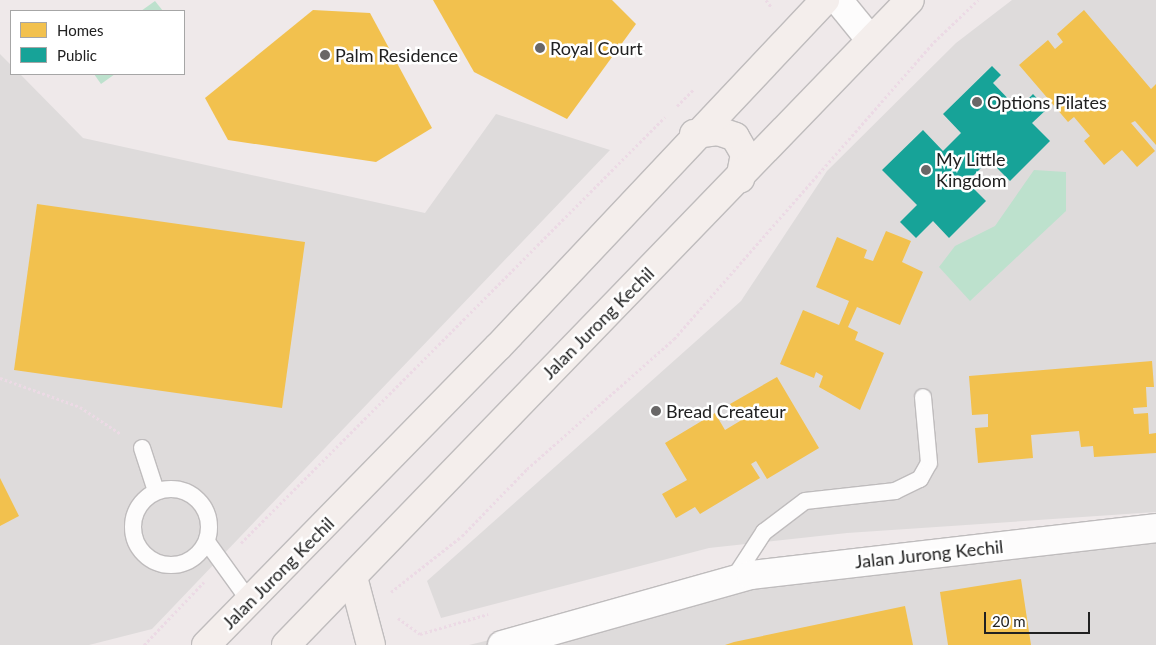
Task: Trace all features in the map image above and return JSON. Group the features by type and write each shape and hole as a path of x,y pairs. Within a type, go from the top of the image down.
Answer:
{"main road":[{"name":"Jalan Jurong Kechil","path":"206,645 251,603 505,340 694,134 825,0"},
{"name":"Jalan Jurong Kechil","path":"286,645 740,179 869,38 910,0"},
{"path":"694,134 718,131 735,137 745,154 740,179"},
{"path":"353,577 371,645"}],"street":[{"path":"838,0 869,38"},
{"name":"Jalan Jurong Kechil","path":"502,645 732,581 751,574 1156,528"}],"lane":[{"path":"732,581 764,532 805,501 895,491 920,479 928,463 923,396"},
{"path":"142,448 156,491"},
{"path":"207,542 186,563 157,563 144,554 132,527 144,500 156,491 171,488 198,499 207,512 207,542 251,603"}],"path":[{"path":"766,0 773,9 766,16"},
{"path":"388,594 473,526 527,469 674,338 934,42 978,0"},
{"path":"144,645 222,562 696,86"},
{"path":"0,378 80,408 142,448"}],"shaded area":[{"path":"1012,0 1156,0 1156,512 847,533 709,548 441,618 427,581 741,301 827,171 956,43"},
{"path":"155,1 162,10 142,10"},
{"path":"0,54 10,64 10,75 21,75 83,138 425,213 496,114 610,150 152,629 89,645 0,645"},
{"path":"95,75 114,75 101,84"},
{"path":"1034,170 1066,172 1066,211 970,301 939,267 955,246 995,226"},
{"path":"1156,536 1156,645 469,645 839,554"}],"building: Homes":[{"name":"Royal Court","path":"433,0 612,0 636,24 567,119 474,72"},
{"name":"Palm Residence","path":"313,10 370,13 432,128 376,162 228,140 205,98"},
{"path":"1084,10 1151,89 1156,84 1156,145 1135,121 1131,123 1155,151 1137,167 1122,150 1104,165 1084,141 1090,136 1074,117 1068,122 1019,65 1048,40 1055,49 1063,42 1057,34"},
{"path":"37,204 305,242 282,408 14,370"},
{"path":"886,231 911,241 902,262 923,272 900,325 857,307 848,327 858,332 855,340 884,353 860,410 819,387 823,376 816,372 814,378 780,364 803,310 839,325 849,301 816,287 837,237 867,250 864,258 873,261"},
{"path":"1152,361 1154,387 1146,387 1147,407 1133,408 1134,414 1148,413 1149,434 1156,433 1156,453 1094,457 1093,446 1081,447 1079,431 1031,435 1033,458 978,463 975,428 988,427 988,414 972,415 969,376"},
{"path":"777,377 819,448 767,479 756,461 751,464 760,478 700,514 695,507 676,518 662,494 687,480 665,443 715,413 725,430 740,421 730,404"},
{"path":"0,478 19,516 0,526"},
{"path":"1021,579 1031,645 948,645 940,592"},
{"path":"905,606 913,645 725,645 734,642"}],"building: Public":[{"path":"992,66 1001,75 993,83 1018,109 1033,94 1047,109 1032,123 1050,141 1010,181 989,160 967,182 986,201 949,238 933,221 916,238 900,222 917,205 882,170 923,130 943,151 961,133 943,114"}],"place":[{"name":"Royal Court","path":"540,48"},
{"name":"Palm Residence","path":"325,55"},
{"name":"Options Pilates","path":"977,102"},
{"name":"My Little Kingdom","path":"926,170"},
{"name":"Bread Createur","path":"656,411"}]}
